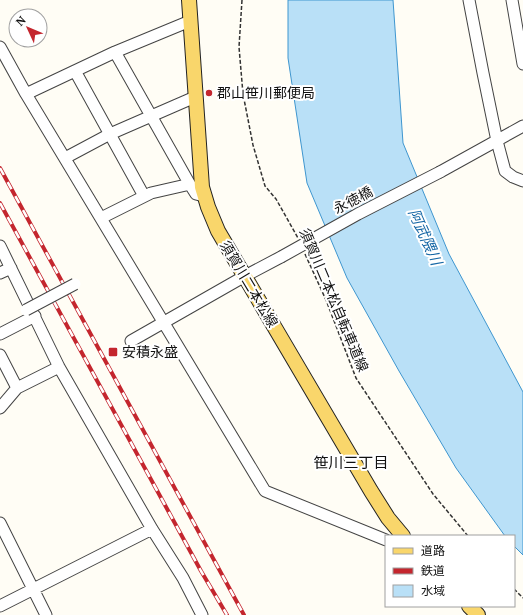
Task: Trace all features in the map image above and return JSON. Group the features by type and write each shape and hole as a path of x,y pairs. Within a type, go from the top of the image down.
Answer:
{"main road":[{"name":"須賀川二本松線","path":"189,0 195,96 204,196 218,231 371,491 388,518 402,535"},
{"path":"470,607 478,615"}],"street":[{"path":"469,0 482,73 505,171 513,177 523,181"},
{"path":"512,0 523,64"},
{"path":"26,94 115,52 190,21"},
{"path":"0,47 26,94 265,491 385,540"},
{"path":"115,52 189,183 196,194 204,196"},
{"path":"75,71 144,196"},
{"path":"65,158 110,134 195,96"},
{"name":"永徳橋","path":"131,341 358,214 440,172 523,126"},
{"path":"101,218 151,193 189,183"},
{"path":"0,246 30,313 59,367 152,529 180,573 202,615"},
{"path":"0,273 11,268"},
{"path":"0,334 75,284"},
{"path":"1,358 17,388"},
{"path":"0,408 17,388 59,367"},
{"path":"0,523 46,615"},
{"path":"0,606 152,529"}],"path":[{"name":"須賀川二本松自転車道線","path":"242,0 239,47 240,63 243,94 253,145 265,186 276,199 298,238"},
{"name":"須賀川二本松自転車道線","path":"304,252 326,300 356,378 433,494 467,535"},
{"path":"515,590 523,598"}],"water":[{"name":"阿武隈川","path":"288,0 393,0 403,143 449,254 523,392 523,555 515,547 515,535 504,535 456,468 347,278 307,183 288,58"}],"railway":[{"path":"0,168 244,615"},
{"path":"0,203 201,571 227,615"}],"place":[{"name":"郡山笹川郵便局","path":"209,93"},
{"name":"安積永盛","path":"113,352"}],"district":[{"name":"笹川三丁目","path":"351,463"}]}
